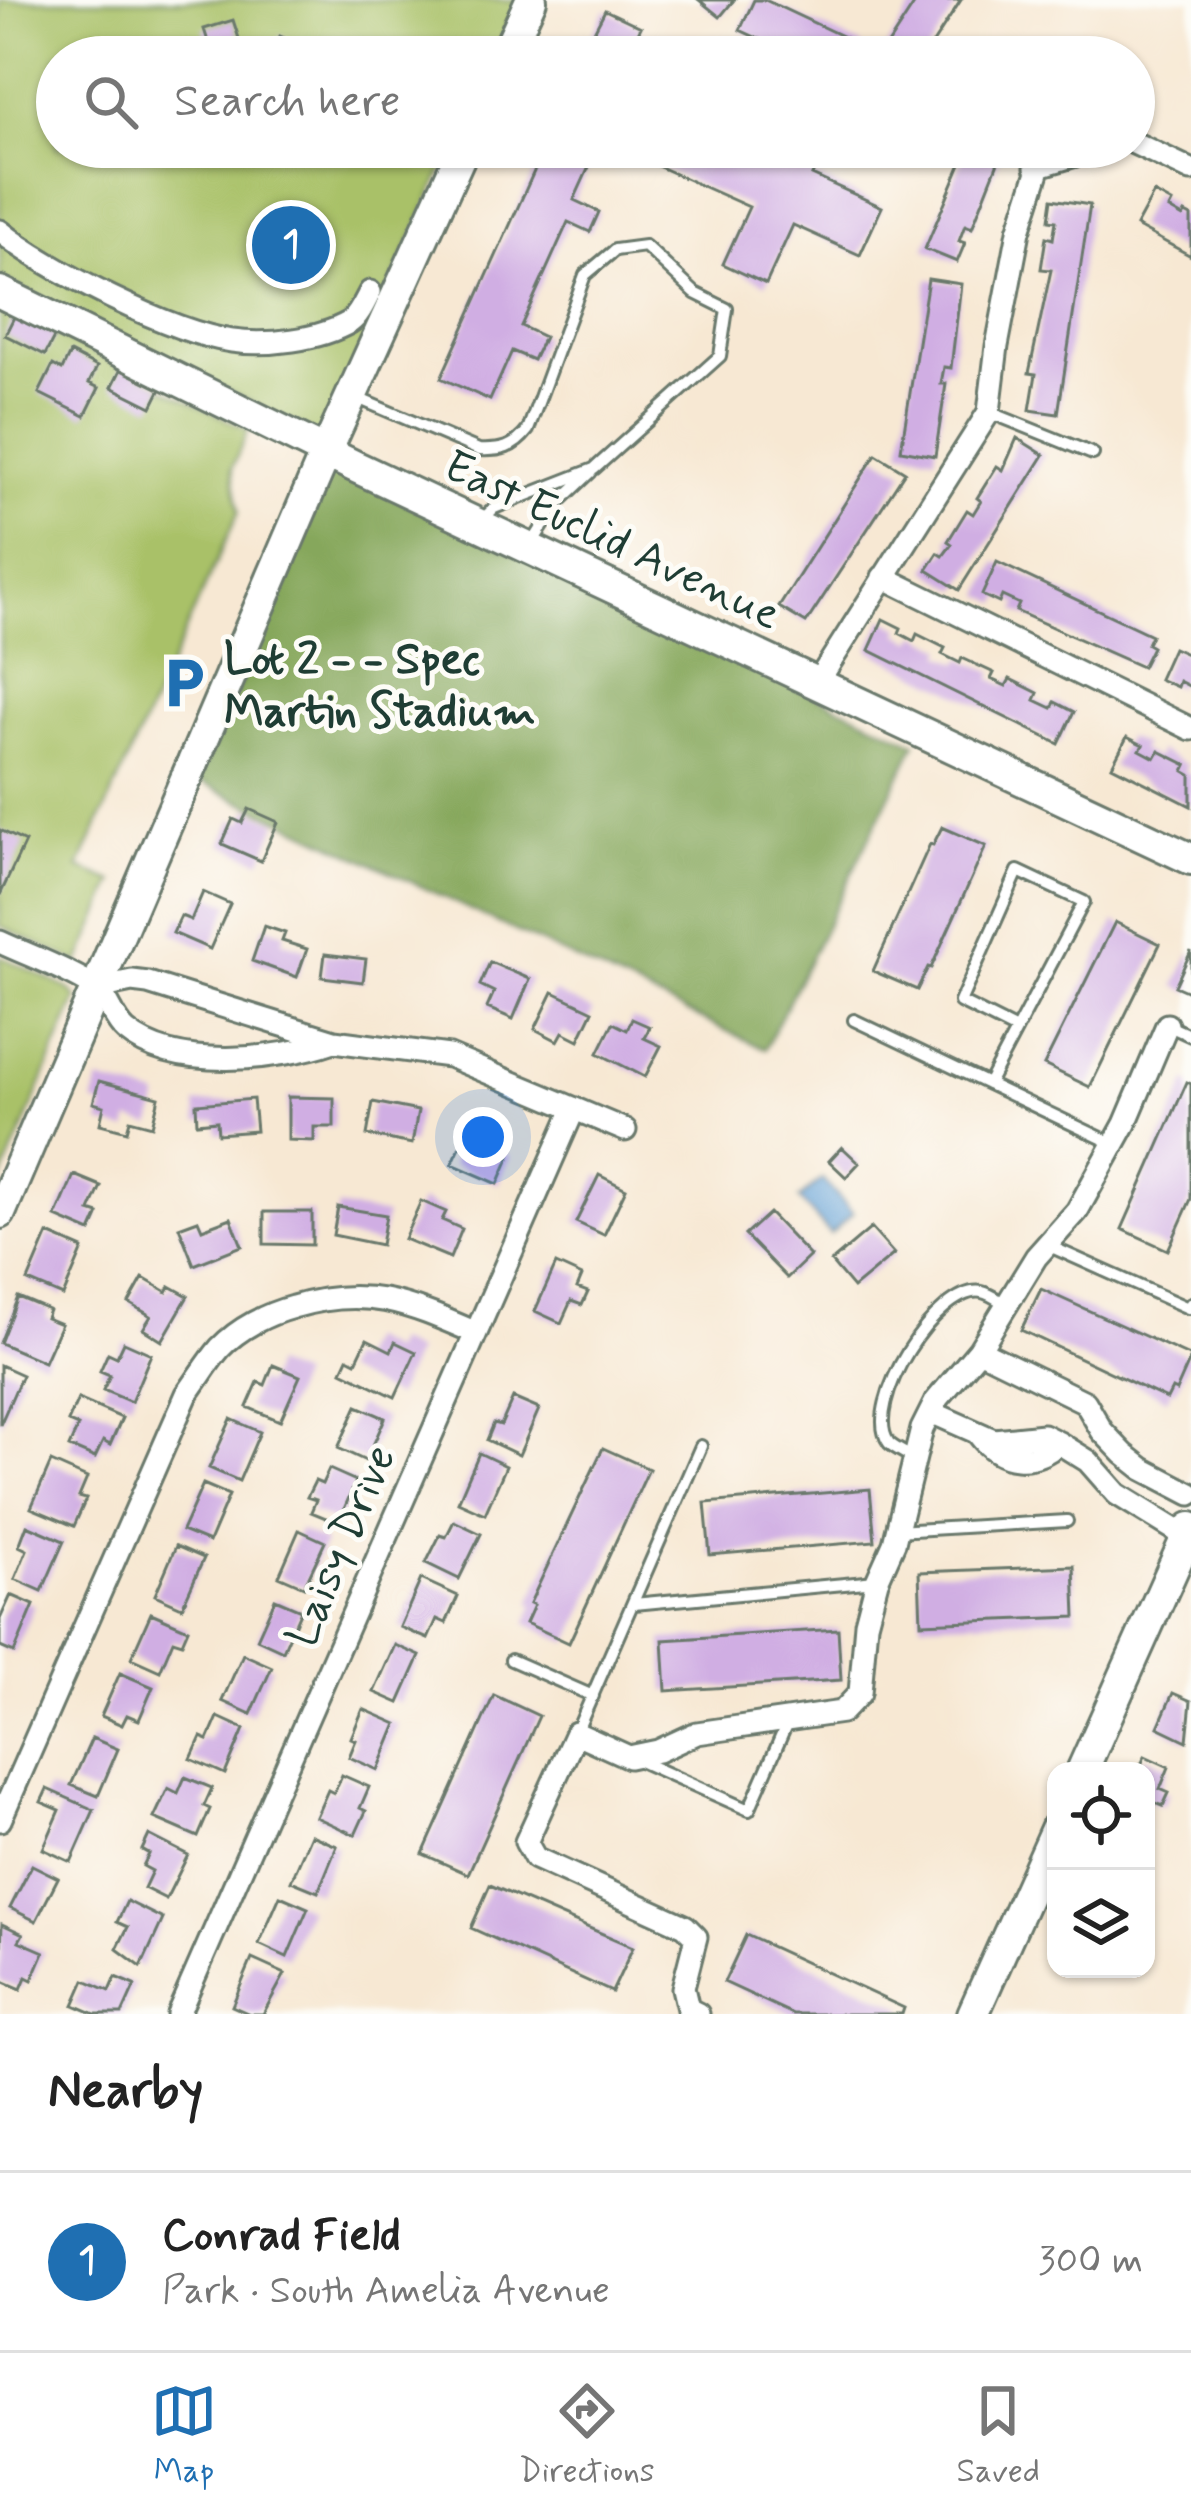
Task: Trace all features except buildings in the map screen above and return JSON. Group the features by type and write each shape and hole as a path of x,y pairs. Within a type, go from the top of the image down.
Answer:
{"street":[{"path":"515,36 531,0"},
{"path":"1155,153 1191,170"},
{"path":"0,1213 326,452 455,168"},
{"path":"818,683 989,412 1014,254 1038,168"},
{"path":"0,230 112,296 175,326 234,342 303,338 353,320 370,292"},
{"name":"East Euclid Avenue","path":"0,292 326,452 1191,859"},
{"path":"883,577 1191,729"},
{"path":"0,942 98,988 148,982 334,1041 449,1056 625,1130"},
{"path":"98,988 124,1030 152,1045 195,1056 270,1057 301,1053 334,1041"},
{"path":"698,2014 688,2009 683,1988 696,1937 686,1926 535,1858 526,1843 576,1733 629,1756 658,1751 697,1733 842,1712 860,1693 866,1623 896,1531 913,1458 931,1412 979,1350 1047,1245 1077,1211 1114,1144 1167,1025"},
{"name":"Laisy Drive","path":"178,2014 574,1108"},
{"path":"0,1820 187,1394 222,1346 267,1315 327,1296 358,1294 423,1310 474,1332"},
{"path":"979,1350 1085,1402 1102,1431 1124,1454 1191,1494"},
{"path":"931,1412 994,1440 1043,1436 1059,1442 1088,1461 1117,1495 1189,1532 1086,1762"},
{"path":"973,2014 1047,1849"}],"lane":[{"path":"352,396 478,450 496,451 516,445 528,430 585,275 615,250 645,246 694,293 727,309 720,356 557,504 530,548"},
{"path":"989,412 1093,454"},
{"path":"479,524 494,508 594,469"},
{"path":"988,1084 1084,902 1018,872 960,1003 1016,1030"},
{"path":"854,1021 1114,1144"},
{"path":"1167,1025 1191,1036"},
{"path":"1047,1245 1189,1308 1191,1303"},
{"path":"913,1458 889,1442 884,1425 887,1396 904,1355 931,1318 970,1293 982,1292 1007,1305"},
{"path":"576,1733 701,1446"},
{"path":"896,1531 1067,1521"},
{"path":"634,1604 878,1581"},
{"path":"511,1660 592,1696"},
{"path":"629,1756 749,1810 788,1721"}],"green space":[{"path":"0,0 519,0 503,36 36,36 36,168 444,168 322,437 0,278"},
{"path":"0,307 248,430 232,468 239,511 79,868 114,882 79,963 0,926"},
{"path":"331,467 916,743 765,1049 198,781"},
{"path":"0,956 69,989 77,998 0,1184"}],"water":[{"path":"822,1179 853,1213 830,1234 799,1199"}],"place":[{"name":"Conrad Field","path":"291,245"},
{"name":"Lot 2 - - Spec Martin Stadium","path":"184,683"}]}
